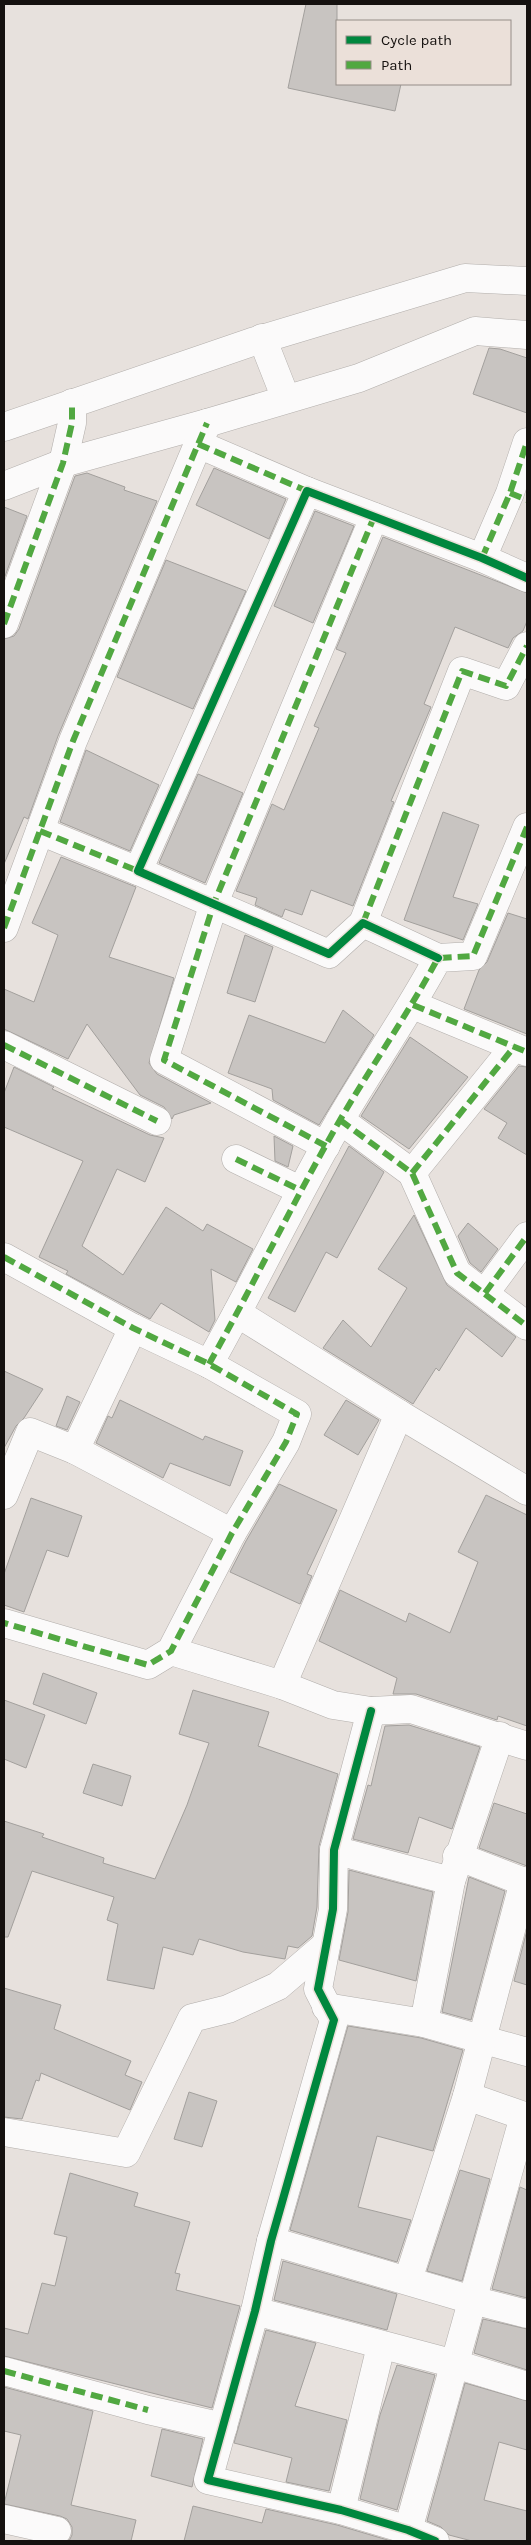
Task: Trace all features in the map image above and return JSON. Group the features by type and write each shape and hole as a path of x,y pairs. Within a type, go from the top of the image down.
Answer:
{"street":[{"path":"4,427 262,338 465,278 527,281"},
{"path":"4,486 63,463 202,434 286,399 359,378 475,331 527,335"},
{"path":"262,338 286,399"},
{"path":"4,624 63,463 72,423 72,402"},
{"path":"202,434 306,491 482,558 527,578"},
{"path":"4,928 73,741 202,434"},
{"path":"482,558 518,496 527,442"},
{"path":"138,871 306,491"},
{"path":"326,1146 164,1060 214,903 374,517"},
{"path":"40,831 214,903 328,954 363,923 386,869 462,671 506,686 527,646"},
{"path":"363,923 438,958 473,956 527,827"},
{"path":"209,1364 238,1313 300,1190 340,1120 413,1005 438,958"},
{"path":"412,1174 521,1049 413,1005"},
{"path":"4,1045 157,1121"},
{"path":"340,1120 412,1174 457,1273 527,1326"},
{"path":"236,1159 300,1190"},
{"path":"485,1293 527,1236"},
{"path":"4,1257 133,1328 209,1364 297,1414 286,1442 232,1533 172,1651 148,1664 4,1623"},
{"path":"238,1313 399,1414 527,1491"},
{"path":"75,1450 133,1328"},
{"path":"282,1685 399,1414"},
{"path":"4,1495 30,1432 75,1450 232,1533"},
{"path":"172,1651 282,1685 333,1704 371,1711 411,1709 527,1746"},
{"path":"371,1711 334,1850 333,1909 318,1989 334,2020 271,2241 255,2311 208,2480 341,2510 425,2538 454,2364 526,2116 467,2096"},
{"path":"424,2023 454,1869 500,1736"},
{"path":"334,1850 526,1882 467,2096 408,2280"},
{"path":"4,2132 126,2153 192,2018 228,2009 278,1986 326,1945"},
{"path":"326,2007 424,2023 483,2038 527,2052"},
{"path":"271,2241 472,2300 527,2314"},
{"path":"255,2311 454,2364 527,2386"},
{"path":"341,2510 381,2346"},
{"path":"4,2371 222,2428"},
{"path":"4,2519 57,2531"}],"building":[{"path":"306,4 337,4 336,85 401,85 395,111 288,88"},
{"path":"489,348 500,349 527,358 527,413 473,394"},
{"path":"214,468 286,499 269,539 196,505"},
{"path":"87,473 125,487 124,490 157,501 58,736 28,819 24,817 4,864 4,639 14,636 19,629 75,476"},
{"path":"4,507 27,516 4,579"},
{"path":"315,511 354,526 313,623 274,606"},
{"path":"383,537 527,593 527,621 523,631 513,638 508,648 455,627 424,704 431,707 391,801 394,802 353,906 311,890 302,915 285,909 282,917 255,905 257,898 236,891 272,804 284,810 319,728 314,726 346,653 336,649"},
{"path":"166,560 246,591 193,709 117,677"},
{"path":"86,750 159,785 130,851 60,822"},
{"path":"198,774 243,793 205,883 159,863"},
{"path":"443,812 479,825 453,897 478,904 463,940 404,920"},
{"path":"61,857 136,887 109,957 174,978 149,1063 157,1074 211,1103 174,1115 172,1119 164,1107 140,1095 87,1024 68,1059 4,1029 4,989 34,1002 58,935 32,923"},
{"path":"508,913 527,919 527,1034 464,1009 479,970 487,962"},
{"path":"245,935 273,947 255,1002 227,993"},
{"path":"343,1010 374,1035 319,1125 273,1100 272,1089 228,1073 249,1015 325,1043"},
{"path":"410,1037 468,1077 409,1149 361,1116"},
{"path":"519,1066 527,1067 527,1155 498,1138 507,1123 484,1109"},
{"path":"14,1067 54,1087 52,1089 150,1135 164,1138 145,1182 117,1169 82,1246 123,1275 166,1207 203,1231 207,1224 253,1249 236,1282 211,1269 215,1320 209,1332 161,1303 150,1319 66,1274 68,1271 39,1257 83,1161 4,1127 4,1093"},
{"path":"274,1136 293,1146 288,1167 275,1161"},
{"path":"349,1146 384,1172 337,1258 326,1252 295,1312 268,1298"},
{"path":"414,1215 447,1285 516,1337 502,1357 466,1328 439,1371 436,1368 413,1404 323,1348 343,1320 371,1347 407,1288 378,1269"},
{"path":"468,1223 498,1249 481,1272 470,1263 458,1236"},
{"path":"4,1371 43,1389 24,1418 16,1426 4,1448"},
{"path":"67,1396 80,1402 67,1430 56,1426"},
{"path":"120,1400 203,1440 205,1436 243,1451 230,1486 170,1463 163,1478 96,1443 108,1416 112,1418"},
{"path":"346,1400 379,1420 358,1455 324,1435"},
{"path":"279,1484 337,1510 307,1574 312,1576 300,1604 230,1572"},
{"path":"486,1495 527,1515 527,1726 498,1716 497,1720 416,1694 393,1694 397,1678 319,1641 340,1590 406,1622 409,1613 450,1633 478,1562 458,1552"},
{"path":"31,1498 82,1516 68,1557 47,1550 24,1612 4,1605 4,1574"},
{"path":"43,1673 97,1693 86,1724 33,1704"},
{"path":"193,1690 269,1712 258,1746 338,1774 319,1846 317,1907 312,1936 298,1948 288,1946 285,1959 243,1952 199,1939 193,1955 163,1947 154,1989 107,1980 118,1924 107,1920 114,1897 32,1871 8,1937 4,1937 4,1821 44,1834 42,1837 104,1858 103,1863 155,1879 187,1805 209,1743 179,1734"},
{"path":"4,1700 45,1715 26,1768 4,1759"},
{"path":"409,1725 480,1747 452,1829 419,1817 408,1853 353,1839 368,1785 371,1786 385,1726"},
{"path":"93,1764 131,1776 122,1806 83,1793"},
{"path":"494,1803 527,1814 527,1866 479,1848"},
{"path":"349,1870 433,1892 416,1981 339,1960 348,1912"},
{"path":"469,1877 505,1891 471,2020 442,2012"},
{"path":"527,1930 527,1985 514,1981"},
{"path":"4,1988 61,2005 54,2029 131,2061 125,2075 142,2082 130,2110 41,2073 39,2081 36,2080 22,2119 4,2117"},
{"path":"348,2026 421,2038 463,2050 433,2151 377,2136 358,2207 411,2220 397,2262 290,2230"},
{"path":"189,2092 217,2101 202,2147 174,2139"},
{"path":"460,2170 490,2179 462,2281 427,2271"},
{"path":"70,2173 138,2193 134,2206 190,2222 175,2273 180,2274 176,2290 240,2306 212,2408 4,2356 4,2328 28,2334 42,2283 55,2286 67,2237 54,2234"},
{"path":"520,2187 527,2190 527,2298 492,2289"},
{"path":"283,2261 397,2294 387,2330 274,2300"},
{"path":"483,2319 527,2329 527,2370 474,2353"},
{"path":"266,2330 316,2343 295,2406 347,2420 329,2491 286,2482 292,2458 234,2443"},
{"path":"397,2365 435,2375 397,2510 360,2499 380,2415"},
{"path":"465,2383 527,2401 527,2450 499,2442 484,2500 527,2511 527,2541 472,2541 449,2535 441,2527 427,2521"},
{"path":"4,2387 93,2411 71,2505 136,2520 131,2541 69,2541 72,2535 72,2527 67,2519 4,2504 21,2435 4,2431"},
{"path":"162,2429 203,2439 192,2487 151,2476"},
{"path":"193,2506 262,2523 266,2509 337,2525 391,2541 184,2541"}],"marked path":[{"path":"4,624 63,463 72,423 72,403"},
{"path":"4,928 73,741 207,423"},
{"path":"482,558 510,493 527,442"},
{"path":"198,444 307,491"},
{"path":"510,493 527,500"},
{"path":"326,1146 164,1060 214,903 374,517"},
{"path":"363,923 462,671 506,686 527,646"},
{"path":"209,1364 340,1120 415,999 438,958 473,956 527,827"},
{"path":"40,831 138,871"},
{"path":"413,1005 527,1052"},
{"path":"4,1045 157,1121"},
{"path":"412,1173 514,1047"},
{"path":"340,1120 412,1173 457,1273 527,1326"},
{"path":"236,1159 300,1190"},
{"path":"485,1293 527,1236"},
{"path":"4,1257 133,1328 209,1364 297,1414 286,1442 232,1533 171,1651 148,1665 4,1623"},
{"path":"4,2371 148,2410"}],"cycle path":[{"path":"438,958 363,923 329,954 138,871 307,491 482,558 527,578"},
{"path":"371,1711 334,1850 333,1909 318,1989 334,2020 271,2241 255,2311 208,2480 341,2510 408,2530 435,2541"}]}
